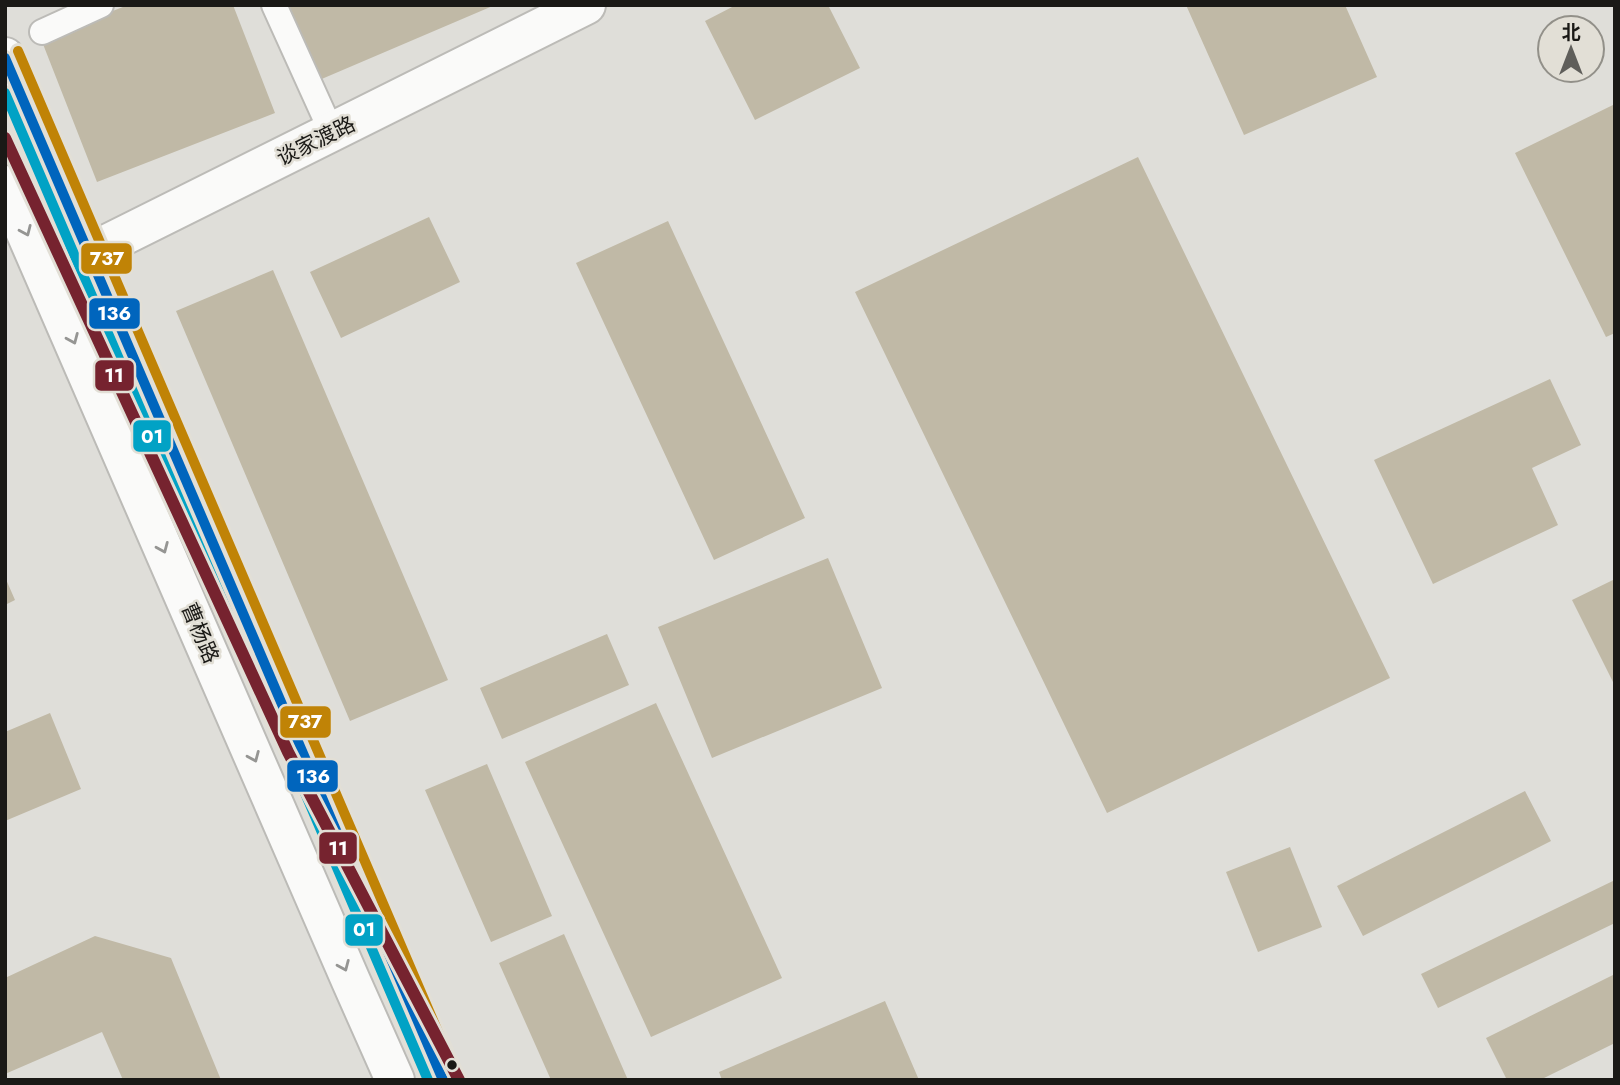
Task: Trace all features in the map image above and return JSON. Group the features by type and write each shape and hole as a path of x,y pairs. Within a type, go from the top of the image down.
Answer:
{"main road":[{"name":"谈家渡路","path":"46,277 566,10"},
{"path":"5,57 443,1080"},
{"name":"曹杨路","path":"5,185 396,1080"}],"lane":[{"path":"42,32 101,5"},
{"path":"274,5 332,132"}],"building":[{"path":"128,5 233,5 275,113 97,182 41,39"},
{"path":"284,5 495,5 317,81"},
{"path":"736,5 828,5 860,68 755,120 705,21"},
{"path":"1186,5 1345,5 1377,77 1244,135"},
{"path":"1615,104 1615,333 1606,337 1515,153"},
{"path":"1138,157 1390,678 1107,813 855,292"},
{"path":"429,217 460,282 341,338 310,272"},
{"path":"668,221 805,518 714,560 576,263"},
{"path":"273,270 448,680 350,721 176,311"},
{"path":"1550,379 1581,445 1532,468 1558,525 1433,584 1374,460"},
{"path":"828,558 882,688 712,758 658,627"},
{"path":"5,577 15,600 5,605"},
{"path":"1615,579 1615,686 1572,600"},
{"path":"607,634 629,685 502,739 480,688"},
{"path":"656,703 782,978 651,1037 525,762"},
{"path":"50,713 81,789 5,821 5,732"},
{"path":"487,764 552,916 491,942 425,790"},
{"path":"1525,791 1551,841 1363,936 1337,886"},
{"path":"1290,847 1322,927 1258,952 1226,872"},
{"path":"1615,880 1615,923 1438,1008 1421,974"},
{"path":"564,934 628,1080 551,1080 499,963"},
{"path":"95,936 171,958 221,1080 123,1080 102,1032 5,1074 5,978"},
{"path":"1615,974 1615,1043 1540,1080 1507,1080 1486,1038"},
{"path":"885,1001 919,1080 722,1080 719,1072"}],"transit line":[{"name":"737","path":"18,51 456,1074"},
{"name":"136","path":"5,58 443,1080"},
{"name":"01","path":"5,93 428,1080"},
{"name":"11","path":"5,138 288,752 459,1080"}]}
